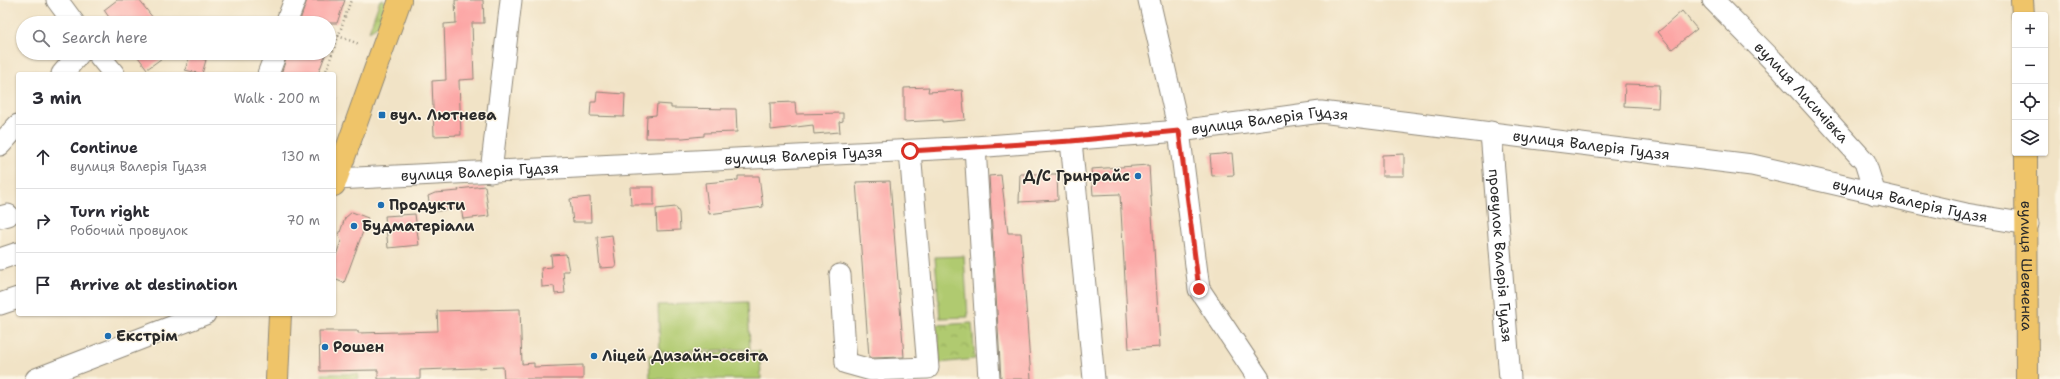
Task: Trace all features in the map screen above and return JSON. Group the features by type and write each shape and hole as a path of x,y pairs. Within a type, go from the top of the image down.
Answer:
{"main road":[{"path":"336,179 400,0"},
{"name":"вулиця Шевченка","path":"2026,156 2028,224 2028,379"},
{"path":"277,379 280,316"}],"street":[{"path":"57,0 69,16"},
{"path":"289,16 295,0"},
{"path":"491,172 511,0"},
{"path":"1149,0 1179,131 1199,289 1259,379"},
{"name":"вулиця Лисичівка","path":"1713,0 1781,69 1865,162 1876,194"},
{"path":"64,72 74,60"},
{"path":"103,60 112,72"},
{"path":"269,72 273,60"},
{"name":"вулиця Валерія Гудзя","path":"336,182 491,172 910,151 1071,141 1179,131 1320,112 1752,165 1966,214 2028,224"},
{"path":"0,145 16,127"},
{"name":"провулок Валерія Гудзя","path":"1491,132 1510,379"},
{"path":"1071,141 1094,379"},
{"path":"975,147 989,379"},
{"path":"840,275 846,363 871,370 928,373 910,151"},
{"path":"0,259 16,254"},
{"path":"0,304 16,299"},
{"path":"36,379 200,316"}],"path":[{"path":"336,42 351,0"},
{"path":"338,36 359,44"},
{"path":"326,72 330,60"}],"green space":[{"path":"380,0 384,0 386,4 379,25 369,31"},
{"path":"964,256 968,317 940,318 935,257"},
{"path":"748,302 750,349 660,352 658,305"},
{"path":"972,323 975,359 940,363 937,325"},
{"path":"760,351 761,379 650,379 649,355"},
{"path":"322,374 358,374 359,379 323,379"}],"building":[{"path":"117,0 139,0 152,16 108,16 104,10"},
{"path":"307,0 345,0 337,23 336,16 301,16"},
{"path":"455,0 483,0 484,23 472,23 474,79 459,80 461,135 434,136 432,81 446,80 444,24 456,23"},
{"path":"1682,11 1697,29 1672,49 1658,32"},
{"path":"140,60 159,60 147,69"},
{"path":"188,60 206,60 203,72 185,70"},
{"path":"286,60 323,60 319,72 282,72"},
{"path":"1625,84 1659,85 1658,108 1624,106"},
{"path":"929,87 928,92 962,90 965,120 942,122 942,120 904,122 904,88"},
{"path":"597,92 625,94 624,117 590,116 591,102 596,102"},
{"path":"795,102 796,114 843,113 843,121 839,122 840,132 814,134 813,125 771,130 770,103"},
{"path":"657,104 671,105 671,108 736,109 737,132 704,133 704,136 683,138 646,138 647,116 656,115"},
{"path":"1232,153 1234,175 1212,176 1210,155"},
{"path":"1404,154 1404,176 1382,176 1382,155"},
{"path":"1149,165 1160,347 1129,349 1120,194 1093,195 1091,169"},
{"path":"1020,174 1057,174 1058,200 1019,202"},
{"path":"1001,175 1008,233 1021,233 1031,379 1001,379 989,176"},
{"path":"738,176 759,176 763,207 709,214 705,183 738,180"},
{"path":"890,181 904,357 872,358 869,357 856,182"},
{"path":"485,186 489,216 463,219 461,208 431,212 428,196 435,193 459,191 458,189"},
{"path":"630,187 654,187 654,205 631,205"},
{"path":"590,197 591,222 573,222 570,199"},
{"path":"676,207 679,213 680,230 657,231 656,209"},
{"path":"352,212 368,218 344,283 336,280 336,255 341,241 339,235 345,218"},
{"path":"415,214 419,245 388,248 385,216"},
{"path":"612,235 616,267 600,268 597,237"},
{"path":"566,254 569,271 563,271 565,293 555,294 554,286 542,287 541,268 552,267 551,255"},
{"path":"520,309 522,364 534,363 534,367 583,365 583,379 504,379 503,367 420,370 420,379 378,379 378,370 320,371 319,331 358,331 358,333 438,331 437,311"}],"place":[{"name":"вул. Лютнева","path":"382,115"},
{"name":"Д/С Гринрайс","path":"1138,176"},
{"name":"Продукти","path":"381,205"},
{"name":"Будматеріали","path":"354,226"},
{"name":"Екстрім","path":"108,336"},
{"name":"Рошен","path":"325,347"},
{"name":"Ліцей Дизайн-освіта","path":"594,356"}],"route":[{"path":"910,151 1071,141 1179,131 1199,289"}]}
